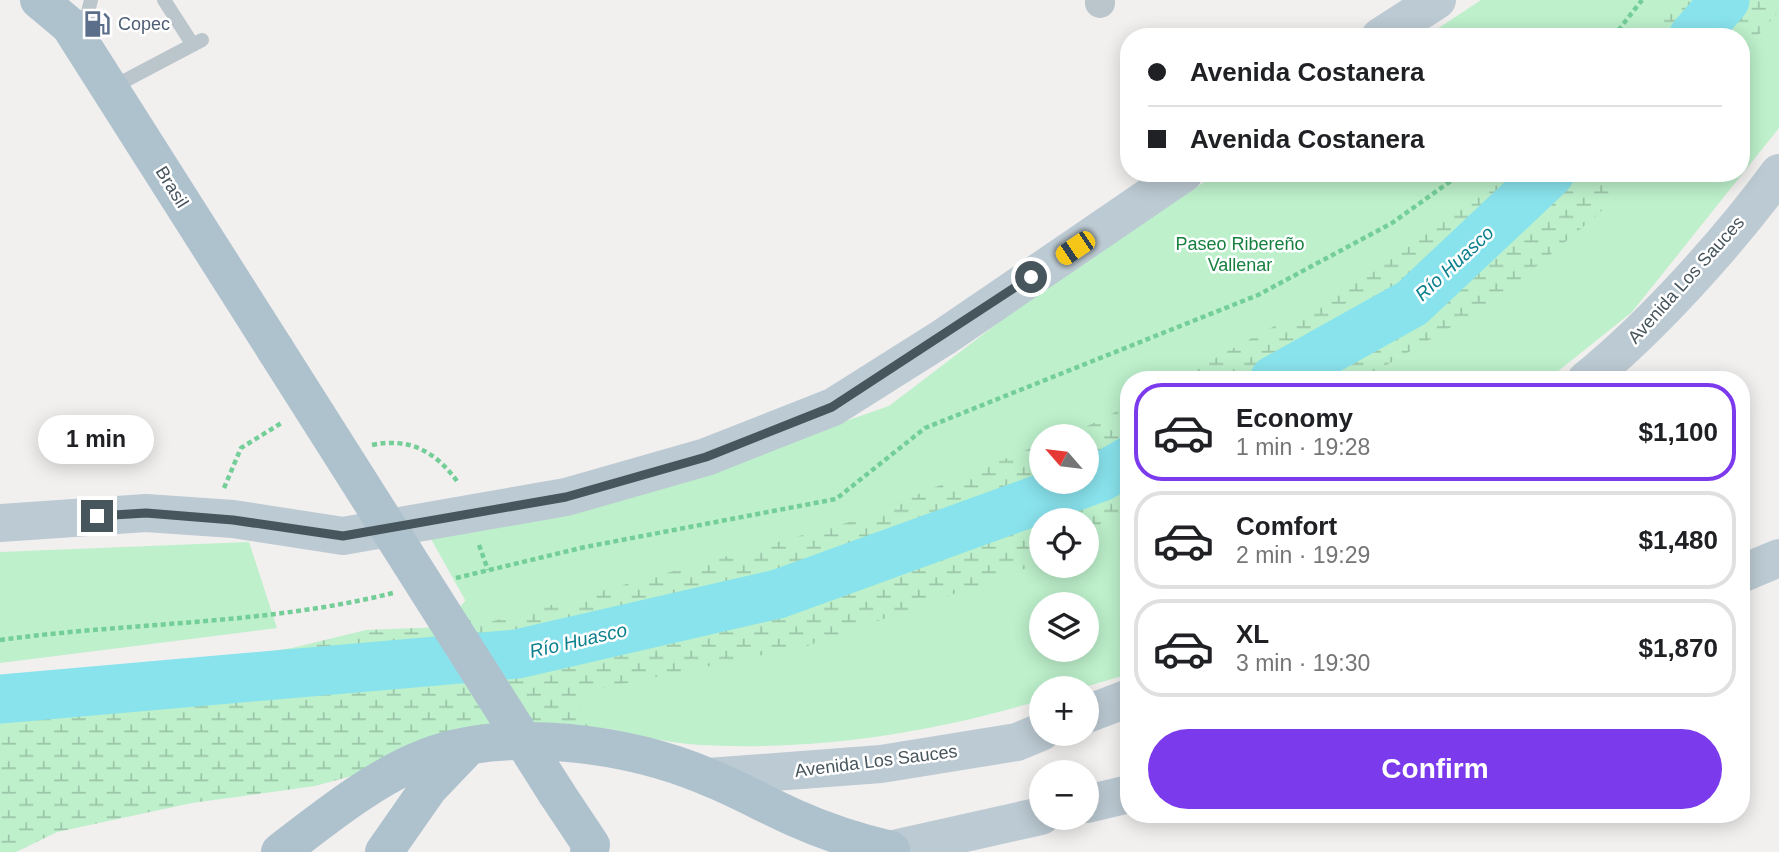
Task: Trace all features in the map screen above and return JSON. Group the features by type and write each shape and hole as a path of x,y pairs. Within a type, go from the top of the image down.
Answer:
{"main road":[{"name":"Brasil","path":"38,0 76,9 275,349 593,850"},
{"path":"1394,28 1437,0"},
{"name":"Avenida Los Sauces","path":"1598,371 1618,355 1691,277 1779,173"},
{"path":"0,523 146,513 233,520 343,536 566,497 706,457 832,407 944,337 1171,182"},
{"path":"1750,571 1779,558"},
{"path":"1099,709 1120,701"},
{"name":"Avenida Los Sauces","path":"708,776 881,764 1017,742 1029,737"},
{"path":"280,852 377,784 426,757 469,746 510,743 591,746 632,752 708,776 804,822 885,851 1029,819"},
{"path":"384,852 449,764 469,746"},
{"path":"1099,801 1120,796"},
{"path":"415,807 413,824 419,852"}],"lane":[{"path":"117,80 197,42 164,0"},
{"path":"76,9 88,12 90,25 104,47"}],"path":[{"path":"1620,28 1642,0"}],"green space":[{"path":"1481,0 1677,0 1655,28 1439,28"},
{"path":"1649,0 1779,0 1779,32 1750,76 1750,28 1626,28"},
{"path":"1779,11 1779,128 1750,164 1750,45"},
{"name":"Paseo Ribereño Vallenar","path":"1204,182 1498,182 1372,273 1192,371 1120,371 1120,409 1108,416 1091,424 1029,424 1029,449 850,522 479,625 430,537 637,494 889,406 1044,288"},
{"path":"1464,182 1677,182 1461,371 1120,371 1120,576 1071,592 1029,592 1029,605 652,728 546,729 435,753 315,786 192,803 57,832 16,852 0,852 0,681 180,665 292,648 366,630 443,627 471,594"},
{"path":"1634,182 1736,182 1632,312 1558,371 1376,371 1497,300"},
{"path":"1120,519 1120,677 1099,683 1099,676 1029,676 1029,704 958,722 830,742 744,746 686,744 580,722 579,693 807,646 1029,567 1029,578 1099,578 1099,531"},
{"path":"249,542 277,628 0,663 0,552"}],"waterway":[{"name":"Río Huasco","path":"1701,28 1725,0"},
{"name":"Río Huasco","path":"1290,371 1412,303 1540,182"},
{"name":"Río Huasco","path":"0,699 517,654 778,594 1101,477 1120,466"}],"place":[{"name":"Copec","path":"97,24"}],"route":[{"path":"97,516 146,513 233,520 343,536 566,497 706,457 832,407 944,337 1031,277"}]}
